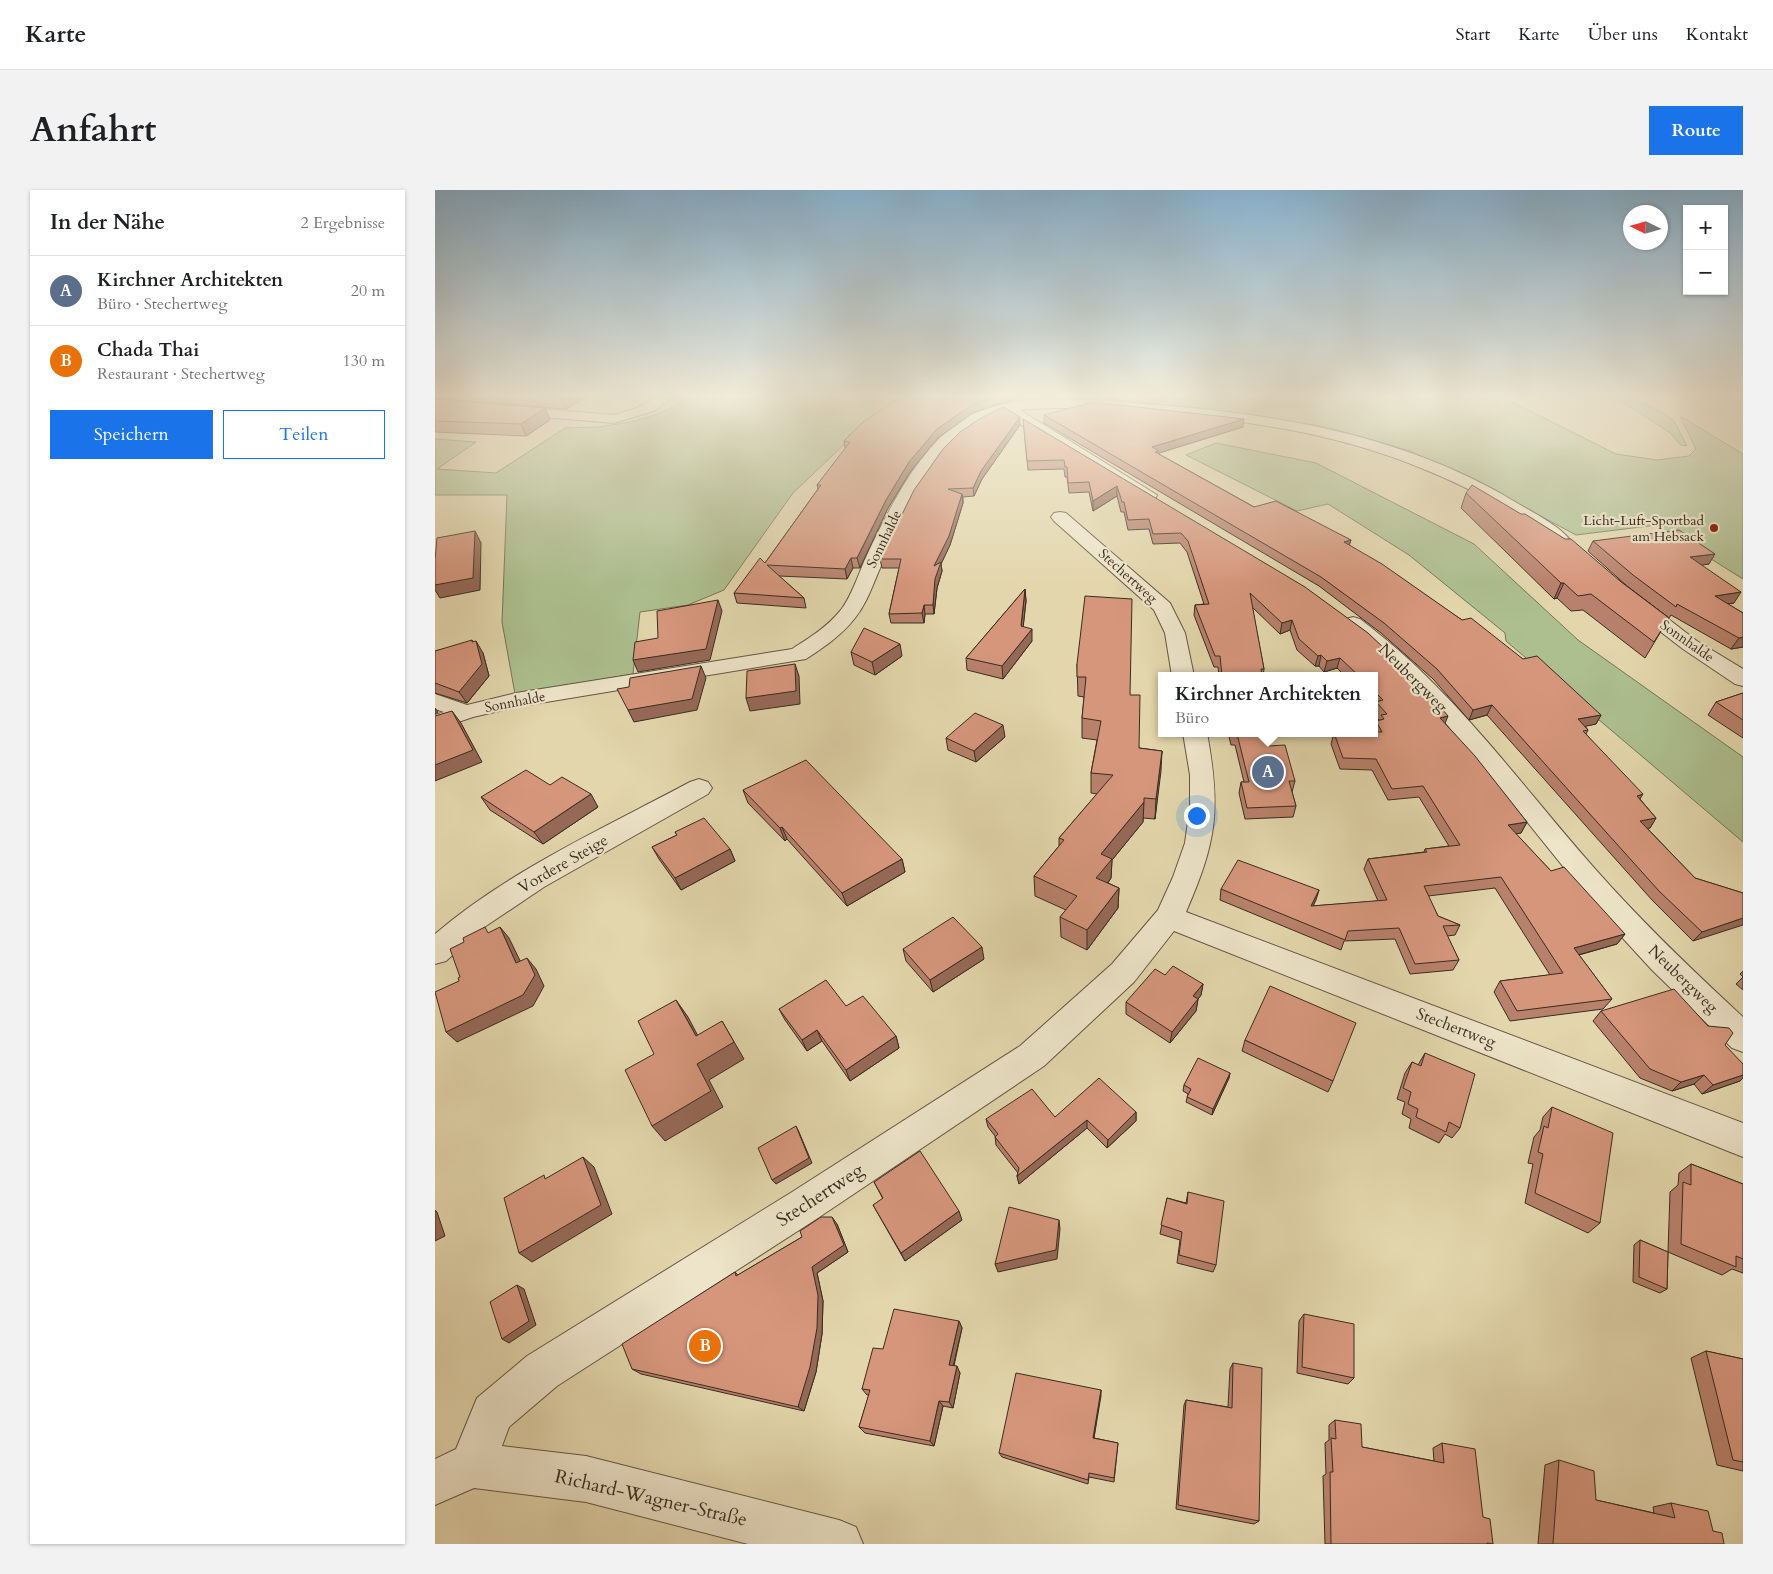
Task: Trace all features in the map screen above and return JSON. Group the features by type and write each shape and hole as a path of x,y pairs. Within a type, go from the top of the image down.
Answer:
{"street":[{"name":"Sonnhalde","path":"435,723 465,712 516,700 798,654 823,638 849,613 897,512 930,459"},
{"path":"1091,459 1167,505"},
{"name":"Sonnhalde","path":"1409,459 1488,492 1529,516 1578,555"},
{"name":"Stechertweg","path":"1060,517 1115,563 1163,607 1175,633 1182,672"},
{"name":"Sonnhalde","path":"1621,592 1690,645 1743,679"},
{"name":"Neubergweg","path":"1335,609 1373,638 1424,685 1616,912 1672,971 1743,1038"},
{"path":"435,700 465,712"},
{"name":"Stechertweg","path":"454,1474 492,1413 542,1371 805,1205 1032,1056 1123,974 1169,917 1187,877 1198,843 1203,807 1202,775 1196,737"},
{"name":"Vordere Steige","path":"435,952 449,938 504,898 580,852 699,788"},
{"name":"Stechertweg","path":"1169,917 1743,1140"},
{"name":"Richard-Wagner-Straße","path":"454,1474 586,1480 839,1544"}],"green space":[{"path":"435,459 451,459 437,469 496,473 517,459 829,459 793,493 724,590 688,605 640,612 633,674 515,694 502,622 507,495 435,495"},
{"path":"1194,459 1297,459 1316,463 1474,544 1578,640 1743,757 1743,842 1506,641 1505,633 1409,555 1328,504 1297,511"},
{"path":"1428,459 1743,459 1743,579 1657,525 1576,535 1464,475"}],"building":[{"path":"837,459 911,459 886,500 857,558 851,558 845,569 767,565 804,598 734,593 760,558 765,563 821,485 817,485"},
{"path":"936,459 990,459 981,471 973,488 948,489 962,494 949,536 934,566 941,562 935,579 933,605 924,605 922,613 889,614 901,559 880,559 914,490"},
{"path":"1027,459 1090,459 1305,587 1368,633 1418,680 1448,716 1440,718 1475,756 1527,822 1508,825 1551,871 1564,867 1625,934 1574,948 1612,999 1517,1011 1500,981 1563,973 1501,877 1424,886 1438,916 1460,925 1443,926 1459,960 1415,964 1399,928 1348,931 1345,940 1221,889 1238,860 1319,890 1311,906 1387,900 1368,859 1427,852 1425,849 1460,845 1423,786 1392,789 1376,759 1343,758 1335,737 1378,737 1378,732 1382,732 1378,720 1384,719 1381,715 1387,714 1378,704 1378,701 1383,700 1378,695 1378,672 1355,672 1340,658 1327,661 1321,655 1318,656 1299,639 1292,620 1282,623 1250,593 1264,669 1261,669 1261,672 1222,672 1220,656 1215,656 1195,605 1209,604 1188,541 1181,533 1153,534 1149,519 1128,520 1124,502 1122,502 1117,486 1093,501 1089,482 1068,483 1067,467 1065,467 1064,460 1027,461"},
{"path":"1120,459 1168,459 1254,507 1276,501 1351,540 1344,542 1382,564 1462,620 1471,618 1523,659 1537,656 1601,715 1578,719 1588,730 1583,731 1643,794 1637,796 1656,818 1640,821 1695,878 1743,893 1743,918 1702,932 1659,891 1492,705 1473,710 1437,669 1384,623 1321,577"},
{"path":"1472,485 1521,514 1525,514 1565,539 1571,539 1620,581 1669,618 1654,642 1591,594 1578,596 1564,583 1561,583 1466,493"},
{"path":"1679,530 1715,554 1690,557 1741,592 1715,596 1743,613 1743,637 1739,638 1677,604 1676,607 1633,575 1593,541"},
{"path":"475,531 473,578 435,585 437,538"},
{"path":"1025,589 1021,626 1032,629 1002,666 966,658"},
{"path":"1085,596 1132,599 1130,695 1140,695 1139,748 1162,751 1156,799 1144,798 1144,802 1101,854 1112,859 1096,878 1119,888 1087,930 1060,917 1077,896 1034,876 1064,840 1059,838 1113,775 1091,773 1101,721 1082,718 1086,677 1077,677 1077,664"},
{"path":"718,600 706,649 633,660 635,642 658,638 657,611"},
{"path":"864,628 900,644 872,662 851,652"},
{"path":"472,640 472,642 476,641 482,664 459,692 435,683 435,651"},
{"path":"795,664 796,691 746,698 747,671"},
{"path":"701,666 692,699 628,710 617,689 629,687 630,678"},
{"path":"1743,693 1743,720 1716,702"},
{"path":"452,711 473,750 435,765 435,716"},
{"path":"975,713 1003,725 974,751 946,738"},
{"path":"1238,737 1267,737 1268,746 1285,745 1295,781 1289,781 1296,806 1247,808 1241,782 1249,782"},
{"path":"806,760 902,859 842,893 782,827 780,828 743,790"},
{"path":"526,770 550,785 562,777 591,794 534,832 481,797"},
{"path":"704,818 730,849 675,878 652,847 677,835 675,832"},
{"path":"953,917 982,947 930,980 903,949"},
{"path":"485,927 488,933 500,927 516,963 527,958 535,975 523,995 446,1032 435,992 459,981 458,978 460,977 450,949 464,942 463,938"},
{"path":"1173,966 1203,984 1193,996 1198,999 1172,1032 1126,1002 1155,969 1165,975"},
{"path":"826,980 846,1006 863,996 896,1036 846,1070 817,1030 802,1040 779,1009"},
{"path":"1270,986 1356,1023 1333,1081 1245,1040"},
{"path":"1674,989 1708,1026 1729,1028 1733,1033 1725,1045 1743,1064 1743,1075 1713,1085 1704,1075 1681,1082 1650,1069 1601,1011"},
{"path":"676,1000 696,1036 722,1021 734,1042 697,1064 711,1091 652,1126 625,1070 654,1054 638,1021"},
{"path":"1425,1053 1475,1074 1460,1128 1449,1122 1446,1132 1416,1117 1418,1109 1408,1104 1411,1092 1403,1088 1412,1062 1421,1066"},
{"path":"1198,1058 1230,1073 1213,1109 1187,1097 1191,1089 1184,1085"},
{"path":"1099,1078 1136,1112 1108,1140 1087,1120 1017,1176 1019,1168 995,1137 998,1134 986,1119 1032,1089 1055,1117"},
{"path":"1552,1107 1613,1133 1600,1223 1535,1193 1543,1154 1538,1152 1544,1126 1548,1128"},
{"path":"796,1126 809,1158 772,1180 758,1148"},
{"path":"920,1151 959,1211 901,1253 873,1205 883,1198 874,1182"},
{"path":"583,1157 601,1205 519,1253 504,1198 544,1175 545,1179"},
{"path":"1691,1164 1743,1184 1743,1259 1736,1256 1736,1267 1681,1244 1683,1182 1691,1185"},
{"path":"1188,1192 1224,1201 1216,1265 1179,1255 1182,1232 1161,1225 1167,1198 1187,1204"},
{"path":"1009,1207 1059,1220 1056,1250 995,1264"},
{"path":"821,1217 832,1217 844,1245 812,1267 818,1295 817,1328 810,1367 798,1407 632,1369 622,1344 735,1272 736,1276 802,1237 800,1231"},
{"path":"1640,1240 1668,1252 1667,1289 1639,1277"},
{"path":"517,1285 529,1321 502,1339 490,1302"},
{"path":"894,1309 959,1321 949,1365 957,1366 949,1402 939,1401 930,1441 859,1427 870,1390 862,1389 873,1348 883,1349"},
{"path":"1304,1314 1354,1324 1354,1378 1302,1367"},
{"path":"1706,1351 1743,1359 1743,1462 1733,1460"},
{"path":"1233,1363 1262,1368 1259,1521 1178,1505 1186,1400 1232,1408"},
{"path":"1016,1373 1101,1390 1093,1438 1118,1443 1114,1478 1089,1473 1088,1480 999,1453"},
{"path":"1335,1420 1361,1424 1362,1447 1444,1463 1442,1443 1475,1449 1483,1517 1490,1519 1493,1544 1331,1544 1330,1472 1333,1472 1331,1438 1336,1439"},
{"path":"1559,1460 1594,1471 1596,1500 1675,1518 1671,1503 1708,1511 1713,1531 1722,1533 1724,1544 1553,1544"}],"place":[{"name":"Licht-Luft-Sportbad am Hebsack","path":"1714,528"},
{"name":"Kirchner Architekten","path":"1268,772"},
{"name":"Chada Thai","path":"705,1346"}]}
